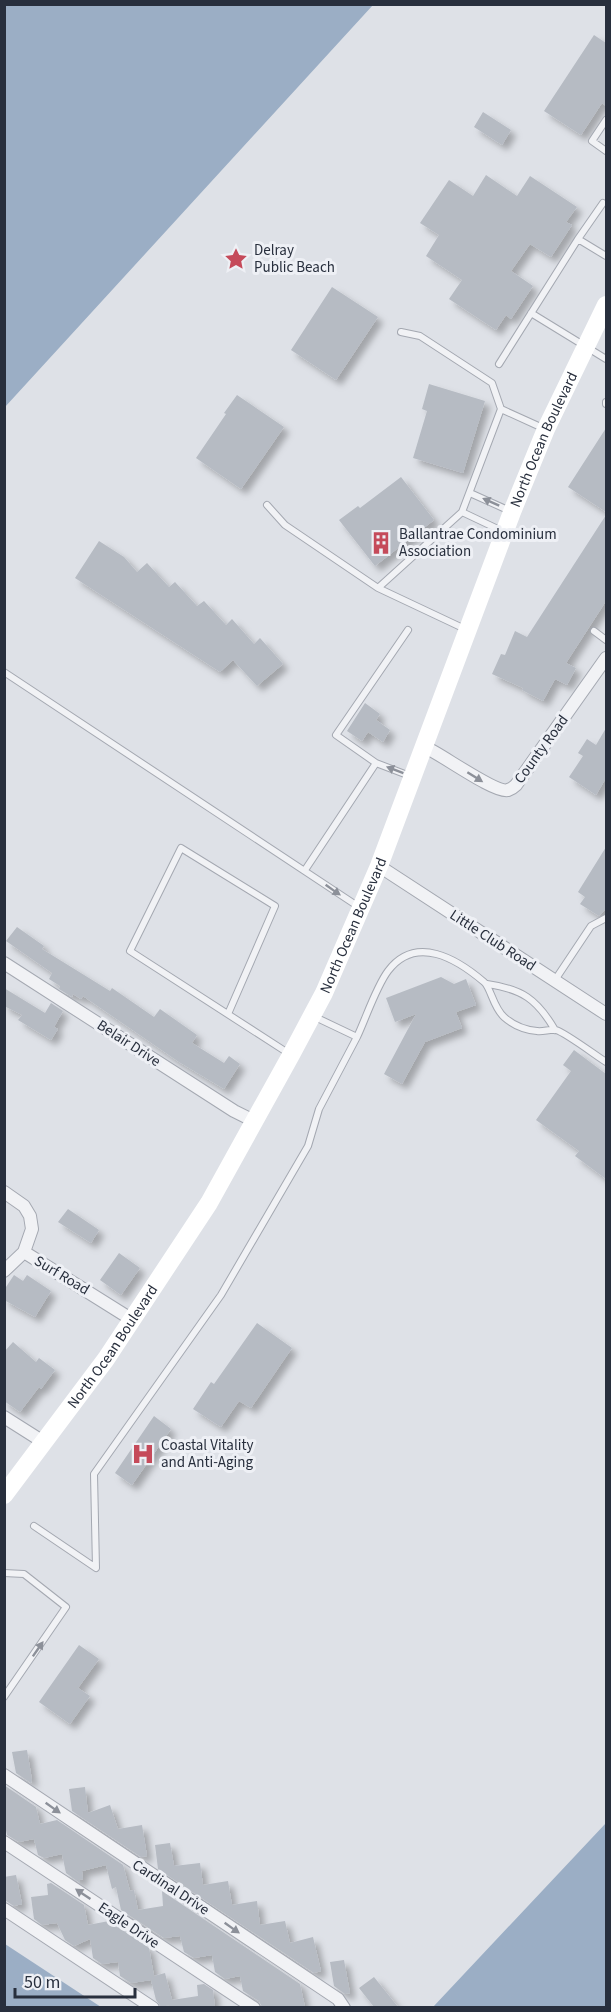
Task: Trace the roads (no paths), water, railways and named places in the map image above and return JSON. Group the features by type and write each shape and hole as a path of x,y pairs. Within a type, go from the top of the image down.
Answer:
{"main road":[{"name":"North Ocean Boulevard","path":"4,1494 45,1443 106,1359 209,1203 312,1015 341,957 379,866 504,532 546,429 606,305"}],"street":[{"name":"County Road","path":"425,747 439,753 488,785 508,791 516,785 606,658"},
{"name":"Little Club Road","path":"379,866 606,1014"},
{"name":"Belair Drive","path":"4,963 228,1107 254,1121"},
{"name":"Surf Road","path":"4,1192 24,1206 30,1216 32,1229 24,1252 131,1319"},
{"path":"4,1271 24,1252"},
{"path":"4,1417 45,1443"},
{"name":"Cardinal Drive","path":"4,1775 341,2003"},
{"name":"Eagle Drive","path":"4,1842 254,2007"},
{"path":"4,1909 153,2007"}],"lane":[{"path":"606,120 592,141 606,152"},
{"path":"499,364 603,203"},
{"path":"578,239 606,256"},
{"path":"531,313 606,359"},
{"path":"378,588 462,512 501,409 492,382 420,336 401,332"},
{"path":"501,409 546,429"},
{"path":"470,493 512,512"},
{"path":"267,506 285,525 378,588 468,631"},
{"path":"462,512 504,532"},
{"path":"408,630 336,735 376,763 414,777"},
{"path":"594,631 606,640"},
{"path":"4,672 361,908"},
{"path":"305,870 376,763"},
{"path":"228,1014 274,906 181,848 130,951 291,1055"},
{"path":"555,980 591,926 606,918"},
{"path":"34,1526 96,1568 94,1474 221,1295 308,1146 319,1109 388,971 400,960 415,953 432,952 448,956 486,984 508,987 528,996 544,1011 555,1030 606,1062"},
{"path":"486,984 492,1001 503,1016 519,1027 537,1031 555,1030"},
{"path":"312,1015 357,1037"},
{"path":"4,1697 66,1609 24,1574 5,1575"}],"water":[{"path":"4,5 373,5 5,407"},
{"path":"606,1823 606,2007 433,2007"},
{"path":"5,1944 101,2007 5,2007"}],"place":[{"name":"Delray Public Beach","path":"236,259"},
{"name":"Ballantrae Condominium Association","path":"381,543"},
{"name":"Coastal Vitality and Anti-Aging","path":"143,1454"}]}
